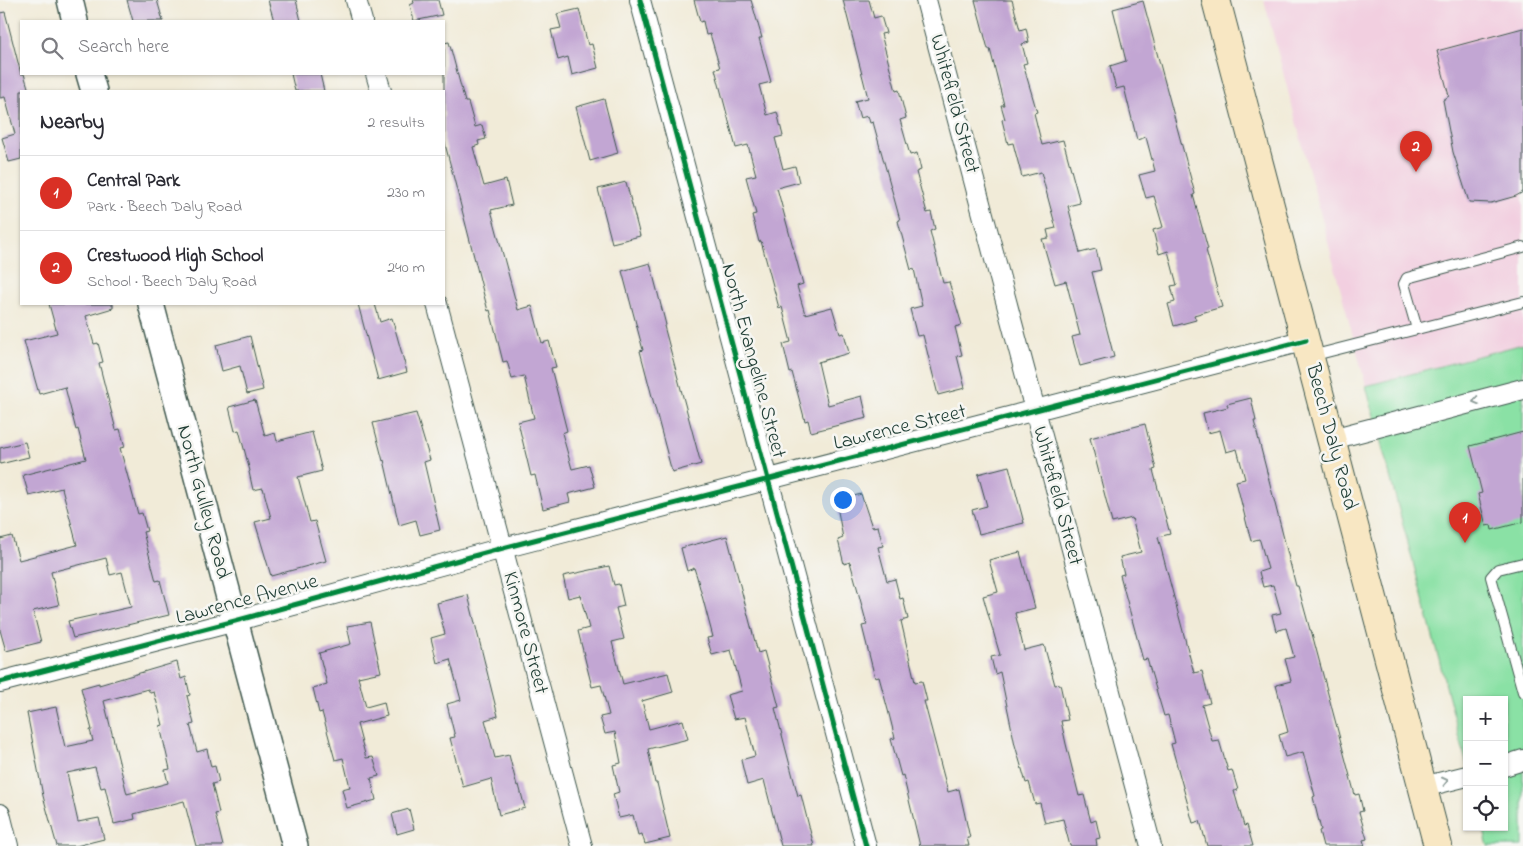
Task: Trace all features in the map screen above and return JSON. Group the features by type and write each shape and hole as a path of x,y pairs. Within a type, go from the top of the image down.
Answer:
{"main road":[{"name":"Beech Daly Road","path":"1216,0 1438,846"}],"street":[{"path":"70,0 75,20"},
{"path":"356,0 362,20"},
{"name":"North Evangeline Street","path":"640,0 866,846"},
{"name":"Whitefield Street","path":"926,0 1150,846"},
{"path":"89,75 94,90"},
{"path":"376,75 381,90"},
{"name":"North Gulley Road","path":"150,305 295,846"},
{"name":"Kinmore Street","path":"437,305 582,846"},
{"name":"Lawrence Street","path":"503,548 1035,410 1308,348"},
{"path":"1332,439 1523,389"},
{"name":"Lawrence Avenue","path":"0,682 235,621 503,548"},
{"path":"1508,765 1523,760"},
{"path":"1422,787 1463,777"},
{"path":"0,814 8,846"}],"lane":[{"path":"1416,329 1404,284 1407,278 1523,247"},
{"path":"1308,348 1416,329 1523,302"},
{"path":"1523,563 1498,569 1491,576 1521,676 1523,692"}],"shaded area":[{"path":"1264,0 1523,0 1523,344 1366,386"}],"green space":[{"path":"1523,344 1523,846 1488,846 1484,831 1508,831 1508,696 1463,696 1463,750 1366,386"}],"building":[{"path":"127,0 157,0 163,20 133,20"},
{"path":"268,0 296,0 301,20 274,20"},
{"path":"413,0 438,0 442,15 414,20 410,5 414,3"},
{"path":"694,0 751,0 762,38 759,38 771,82 759,85 767,115 777,112 783,136 775,138 783,169 795,166 799,182 777,188 803,284 797,286 805,314 832,307 840,334 844,333 849,353 818,362 828,405 862,396 867,418 811,432 808,420 805,421 783,344 791,342 782,307 779,308 752,215 756,214 746,177 756,175 748,145 736,148 715,69 720,68 710,34 706,35 703,21 700,22"},
{"path":"843,0 869,0 874,18 881,16 886,33 881,34 896,91 899,90 906,118 900,120 910,155 917,153 921,170 916,172 927,213 931,212 935,229 930,231 943,283 949,282 962,325 955,327 962,355 957,356 965,388 938,395 923,335 917,336 910,309 922,306 914,269 911,270 898,221 900,220 873,122 870,123 868,116 860,118 855,101 868,98"},
{"path":"975,0 1012,0 1020,30 1026,28 1029,42 1022,44 1027,63 1023,64 1037,112 1034,113 1042,145 1063,140 1080,203 1068,206 1080,253 1096,249 1101,270 1092,272 1114,357 1080,366 1072,337 1080,335 1066,281 1055,284 1042,239 1049,238 1047,230 1056,228 1041,172 1022,177 1013,143 1008,144 1002,120 1005,119 1001,105 1004,105"},
{"path":"1143,1 1195,194 1193,195 1208,249 1206,250 1222,307 1194,315 1196,320 1174,326 1168,304 1175,302 1171,286 1177,285 1168,251 1159,254 1153,230 1163,227 1154,196 1146,198 1139,175 1155,171 1146,137 1137,140 1124,87 1116,89 1110,66 1126,61 1113,9"},
{"path":"579,9 588,45 592,44 598,68 572,75 568,57 558,60 551,30 561,28 557,14"},
{"path":"5,12 20,75 24,75 29,90 20,90 20,159 9,162 2,138 15,134 5,97 0,98 0,13"},
{"path":"1523,28 1523,192 1516,196 1491,203 1469,202 1453,152 1443,100 1449,96 1437,51"},
{"path":"449,42 465,102 468,102 475,127 482,125 486,139 478,141 479,145 473,147 484,186 506,180 512,205 491,210 518,310 532,306 542,343 549,341 556,367 551,368 567,431 562,433 572,469 589,465 595,487 568,494 570,502 543,509 535,475 531,476 518,422 534,418 524,376 512,379 507,361 503,362 445,144 445,43"},
{"path":"291,75 320,75 324,90 295,90"},
{"path":"604,99 618,153 590,161 576,107"},
{"path":"626,182 640,236 612,243 598,189"},
{"path":"650,263 666,325 664,326 701,464 672,472 640,351 643,350 622,271"},
{"path":"49,305 113,305 113,308 86,316 94,344 98,343 103,362 99,363 116,430 120,429 125,447 120,448 138,514 142,513 147,531 143,532 156,581 160,580 169,615 73,638 68,621 131,607 122,572 110,575 106,558 51,572 59,605 33,611 41,642 6,651 0,630 0,539 12,536 19,560 77,545 62,488 29,496 23,475 86,459 65,387 39,394 24,341 57,333"},
{"path":"358,305 375,305 380,322 392,318 407,372 378,380"},
{"path":"250,336 263,390 247,394 240,366 222,371 216,345"},
{"path":"1251,398 1256,421 1254,421 1296,586 1298,586 1311,630 1355,795 1359,794 1363,811 1359,812 1367,839 1363,840 1365,846 1323,846 1313,797 1315,796 1303,752 1285,757 1279,735 1288,732 1276,685 1291,681 1285,659 1294,657 1286,628 1276,631 1272,615 1281,613 1273,585 1263,587 1259,572 1268,569 1259,539 1251,541 1236,481 1245,479 1237,449 1226,452 1220,430 1208,433 1203,413 1228,407 1227,404"},
{"path":"255,400 265,436 275,433 277,441 312,432 322,471 298,477 310,522 315,521 326,561 271,576 255,522 271,518 263,488 253,490 239,430 235,431 229,407"},
{"path":"416,413 430,460 424,462 440,530 420,535 416,520 399,525 384,460 373,423"},
{"path":"1145,424 1156,469 1153,470 1170,534 1158,537 1194,673 1202,671 1210,703 1202,705 1212,741 1219,740 1228,771 1232,770 1238,790 1234,791 1244,826 1247,825 1253,846 1207,846 1200,821 1193,823 1171,744 1175,743 1168,715 1164,716 1147,659 1143,660 1120,575 1124,574 1120,557 1141,552 1132,518 1112,523 1090,438"},
{"path":"1523,432 1523,522 1492,530 1491,525 1486,526 1478,494 1482,493 1470,446"},
{"path":"25,442 29,457 0,464 0,448"},
{"path":"1009,466 1024,523 979,534 972,510 987,506 978,474"},
{"path":"861,494 872,527 878,526 883,546 878,547 887,581 895,579 900,599 903,598 908,619 901,621 915,682 922,681 927,701 924,701 948,792 959,789 970,838 967,838 969,846 920,846 903,775 901,776 891,739 895,738 888,710 879,677 875,678 862,626 867,625 855,580 850,562 844,564 838,540 843,538 836,501"},
{"path":"727,536 758,653 764,651 779,707 775,708 798,796 801,795 814,846 781,846 764,780 747,785 741,760 755,756 745,717 734,719 727,695 742,691 731,650 712,655 707,638 713,637 697,577 694,568 687,571 681,548"},
{"path":"1020,552 1035,608 1015,613 1024,650 1044,645 1055,685 1060,684 1068,720 1061,721 1066,744 1079,796 1084,795 1091,822 1096,820 1100,838 1096,839 1097,846 1070,846 1063,819 1045,823 1040,803 1035,804 1029,782 1026,783 1015,745 1000,672 995,674 991,657 1000,655 983,596 998,592 989,560"},
{"path":"609,566 614,585 619,584 624,606 616,608 624,639 612,642 623,684 668,673 673,692 642,701 649,729 683,720 688,739 648,749 670,838 645,844 642,834 638,835 633,815 619,818 613,794 619,792 613,765 621,763 615,732 605,734 600,717 609,715 601,685 592,687 578,631 589,628 580,595 568,598 563,576"},
{"path":"468,595 498,716 485,720 495,758 509,755 525,808 499,815 491,779 463,787 450,738 455,737 447,704 461,700 450,659 437,663 431,638 445,634 437,603"},
{"path":"370,622 381,672 358,677 366,707 384,702 387,716 357,724 366,758 373,757 379,776 371,778 376,800 347,808 342,789 350,787 343,758 335,760 322,712 319,713 313,688 327,684 319,653 351,644 347,626"},
{"path":"177,662 181,679 186,677 190,695 187,696 194,724 190,725 197,752 207,749 211,767 215,766 219,782 212,784 219,813 215,814 223,846 196,846 184,801 134,814 135,819 114,824 105,787 101,788 95,767 67,773 78,822 99,818 104,839 76,846 57,846 43,796 27,713 56,707 65,747 93,741 81,688 99,683 99,685","holes":["148,689 150,693 154,692 163,725 160,726 170,769 165,770 168,783 127,794 104,701"]},
{"path":"409,809 414,829 397,834 392,814"}],"cycle path":[{"path":"640,0 866,846"},
{"path":"0,682 235,621 503,548 1306,340"}],"place":[{"name":"Crestwood High School","path":"1416,172"},
{"name":"Central Park","path":"1465,543"}]}
